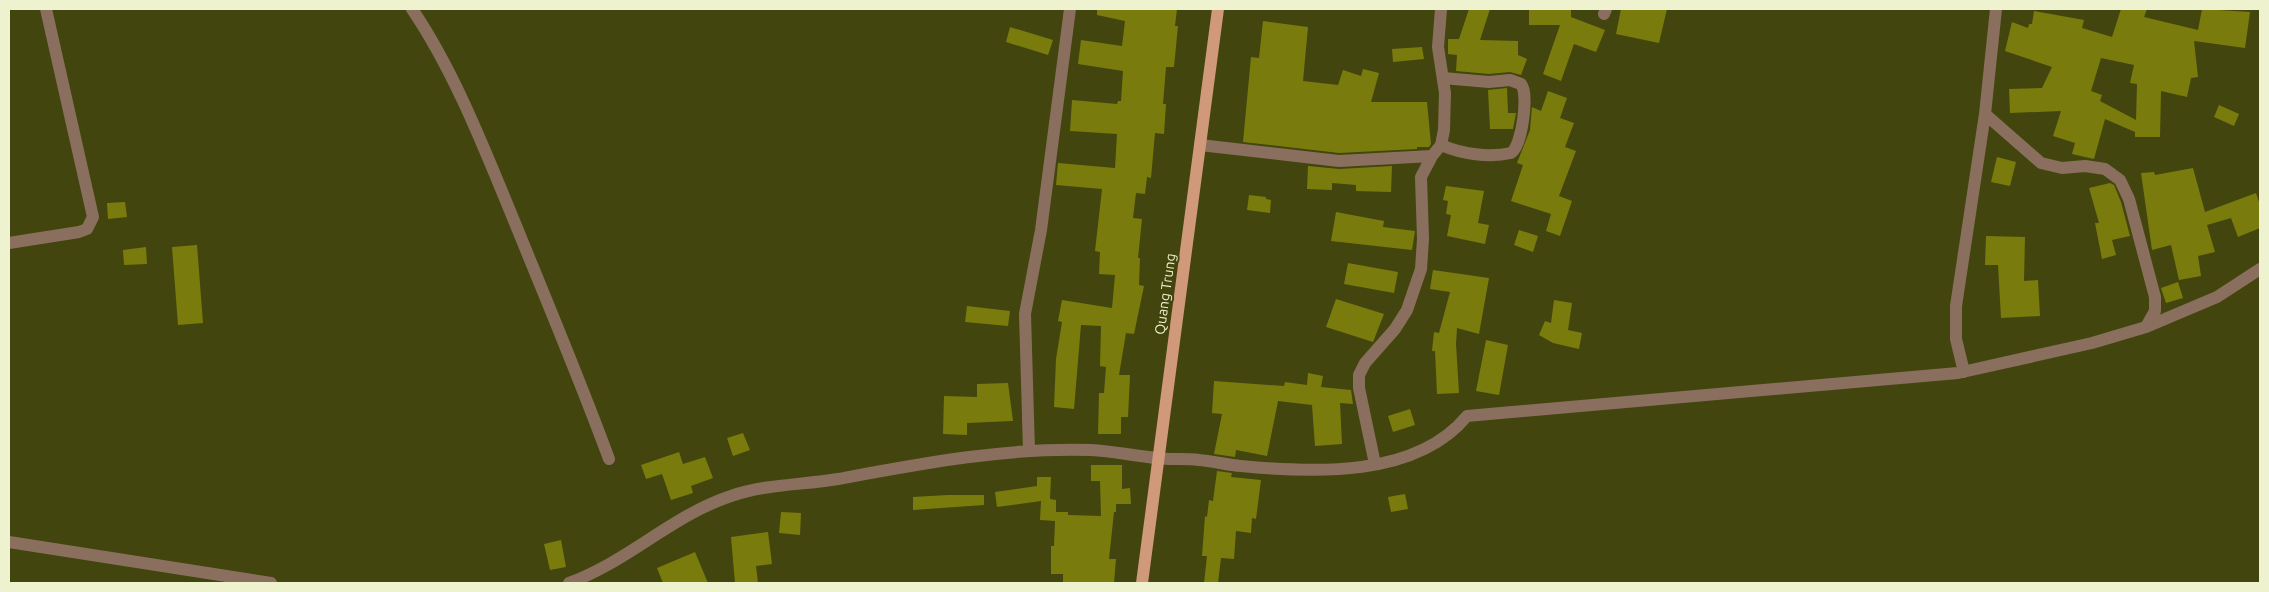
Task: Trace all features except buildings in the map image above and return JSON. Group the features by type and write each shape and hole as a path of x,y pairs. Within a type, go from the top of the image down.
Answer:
{"main road":[{"name":"Quang Trung","path":"1142,583 1218,9"}],"street":[{"path":"9,243 79,232 91,224 93,217 46,9"},
{"path":"412,9 439,53 494,172 585,393 609,459"},
{"path":"1029,450 1025,314 1043,221 1070,9"},
{"path":"1375,464 1359,388 1359,375 1365,363 1395,329 1407,310 1416,290 1423,248 1421,177 1440,145 1446,106 1438,47 1441,9"},
{"path":"1964,372 1956,339 1956,306 1985,114 1996,9"},
{"path":"1440,145 1462,152 1488,155 1511,153 1519,143 1525,97 1524,88 1516,82 1443,78"},
{"path":"1985,114 2041,163 2062,168 2085,166 2105,169 2110,171 2122,183 2129,199 2155,297 2155,311 2146,327"},
{"path":"1200,145 1339,161 1432,156"},
{"path":"569,583 616,562 689,516 730,496 771,487 1029,450 1099,451 1158,459 1198,459 1240,466 1328,470 1375,464 1430,447 1452,432 1467,416 1964,372 2092,343 2146,327 2218,297 2260,269"},
{"path":"9,542 270,583"}]}
